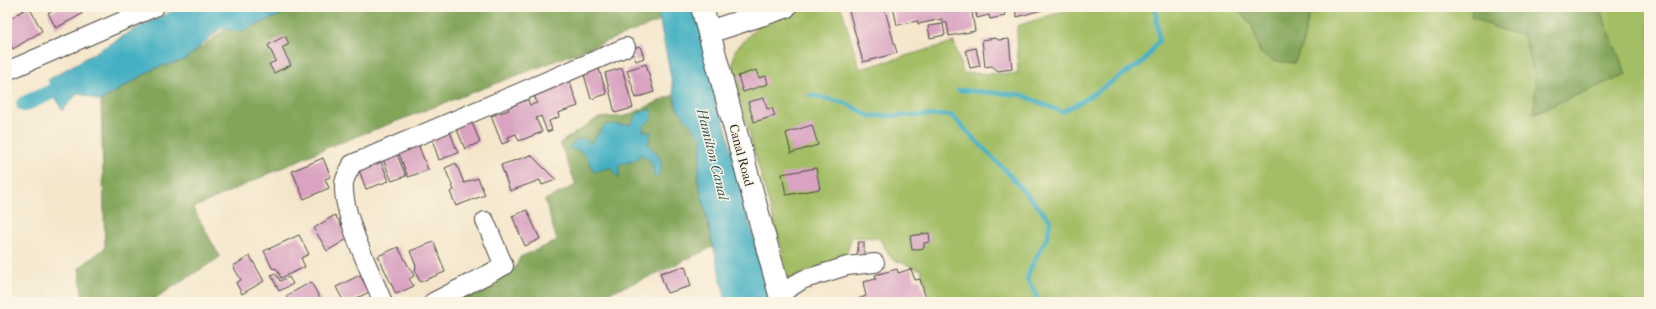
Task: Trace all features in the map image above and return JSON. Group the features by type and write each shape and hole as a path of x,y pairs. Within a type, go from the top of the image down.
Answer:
{"main road":[{"name":"Canal Road","path":"702,7 781,298"},
{"path":"709,32 785,7"}],"street":[{"path":"7,71 155,7"},
{"path":"383,302 350,221 345,200 343,183 352,164 626,47"},
{"path":"433,302 504,266 485,221"},
{"path":"781,298 802,280 848,266 875,263"}],"green space":[{"path":"300,7 657,7 660,21 326,148 193,208 220,257 149,302 83,302 79,268 105,248 101,101 155,68 185,60 225,29 239,32"},
{"path":"811,7 841,7 860,69 954,42 963,73 1018,74 1017,26 1076,7 1235,7 1252,25 1260,53 1302,47 1309,15 1327,7 1472,7 1472,17 1499,29 1524,36 1536,83 1535,113 1626,74 1599,7 1649,7 1649,302 931,302 921,270 892,259 879,238 852,237 845,257 785,280 782,250 732,72 735,50 763,21"},
{"path":"1235,7 1327,7 1309,15 1302,47 1294,63 1274,61 1260,53 1252,25"},
{"path":"1472,7 1599,7 1626,74 1534,113 1536,83 1524,36 1499,29 1471,17"},
{"path":"673,95 677,108 702,138 698,179 713,247 649,277 585,302 448,302 515,268 520,257 557,241 545,200 576,185 560,143 598,118 626,116"}],"water":[{"path":"182,7 300,7 239,32 221,28 185,60 155,68 100,101 78,93 62,111 48,80 139,27"},
{"name":"Hamilton Canal","path":"657,7 695,7 770,302 726,302 698,179 702,138 677,108"},
{"path":"651,109 652,118 644,126 643,131 651,132 648,145 658,156 662,165 659,174 655,178 651,162 641,154 635,161 619,164 619,179 611,167 594,172 585,155 579,151 568,148 577,140 584,138 591,143 606,124 630,125 638,113"}],"building":[{"path":"29,7 42,31 13,49 7,37 7,18 14,16"},
{"path":"61,7 79,7 82,14 56,28 48,13"},
{"path":"848,7 884,7 897,53 863,62"},
{"path":"893,7 971,7 975,31 949,36 947,23 943,23 942,19 918,24 918,21 897,25"},
{"path":"975,7 1003,7 1005,16 990,19 989,15 977,18"},
{"path":"1014,7 1052,7 1017,17"},
{"path":"943,24 945,35 930,38 928,26"},
{"path":"285,36 289,44 282,48 291,65 274,73 269,64 276,61 268,45"},
{"path":"996,38 998,40 1009,39 1012,69 998,71 992,66 985,67 982,40"},
{"path":"640,46 644,58 636,61 631,49"},
{"path":"976,48 980,66 970,68 966,50"},
{"path":"646,64 654,92 636,98 627,70"},
{"path":"598,66 607,94 591,99 583,71"},
{"path":"622,68 633,108 615,113 605,73"},
{"path":"756,70 759,78 766,76 768,84 743,92 738,76"},
{"path":"569,80 578,106 558,113 559,117 549,121 552,130 547,132 541,116 536,118 542,132 519,141 516,134 508,137 510,141 502,144 491,116 509,110 507,105 527,98 530,105 537,103 533,92"},
{"path":"764,98 767,109 772,108 775,116 754,122 748,102"},
{"path":"470,118 480,142 465,149 455,125"},
{"path":"812,125 818,145 791,153 786,133"},
{"path":"449,129 458,153 439,160 431,136"},
{"path":"417,141 428,170 408,177 397,149"},
{"path":"395,150 406,176 392,181 381,155"},
{"path":"531,155 556,180 542,185 540,180 510,191 501,165"},
{"path":"323,158 331,177 325,179 329,188 304,199 292,171"},
{"path":"380,159 389,181 366,189 358,167"},
{"path":"456,163 464,183 478,178 485,195 456,206 450,192 454,190 445,168"},
{"path":"816,168 820,189 786,195 782,174"},
{"path":"527,210 540,239 525,246 512,216"},
{"path":"335,215 349,238 327,251 314,228"},
{"path":"929,233 930,242 924,243 924,248 912,250 910,236"},
{"path":"299,235 309,254 301,258 305,267 281,278 277,269 272,268 264,251"},
{"path":"434,242 445,272 420,282 415,271 416,266 410,251"},
{"path":"858,242 864,242 864,256 857,256"},
{"path":"398,247 414,276 409,279 414,286 396,294 378,256"},
{"path":"250,256 264,281 242,294 236,283 241,280 233,266"},
{"path":"685,266 691,286 667,293 660,273"},
{"path":"897,269 898,273 911,269 915,280 920,279 927,302 859,302 858,299 866,296 863,282 876,279 875,275"},
{"path":"275,273 280,281 289,277 293,284 279,291 271,275"},
{"path":"360,275 369,292 349,302 344,302 336,287"},
{"path":"311,282 322,302 290,302 286,296"},
{"path":"496,297 498,302 485,302"}],"waterway":[{"path":"958,90 1022,95 1062,112 1084,100 1144,61 1159,40 1155,7"},
{"path":"24,104 72,83"},
{"path":"810,95 846,103 869,116 951,115 1004,169 1050,220 1048,236 1033,263 1027,278 1040,302"}]}
